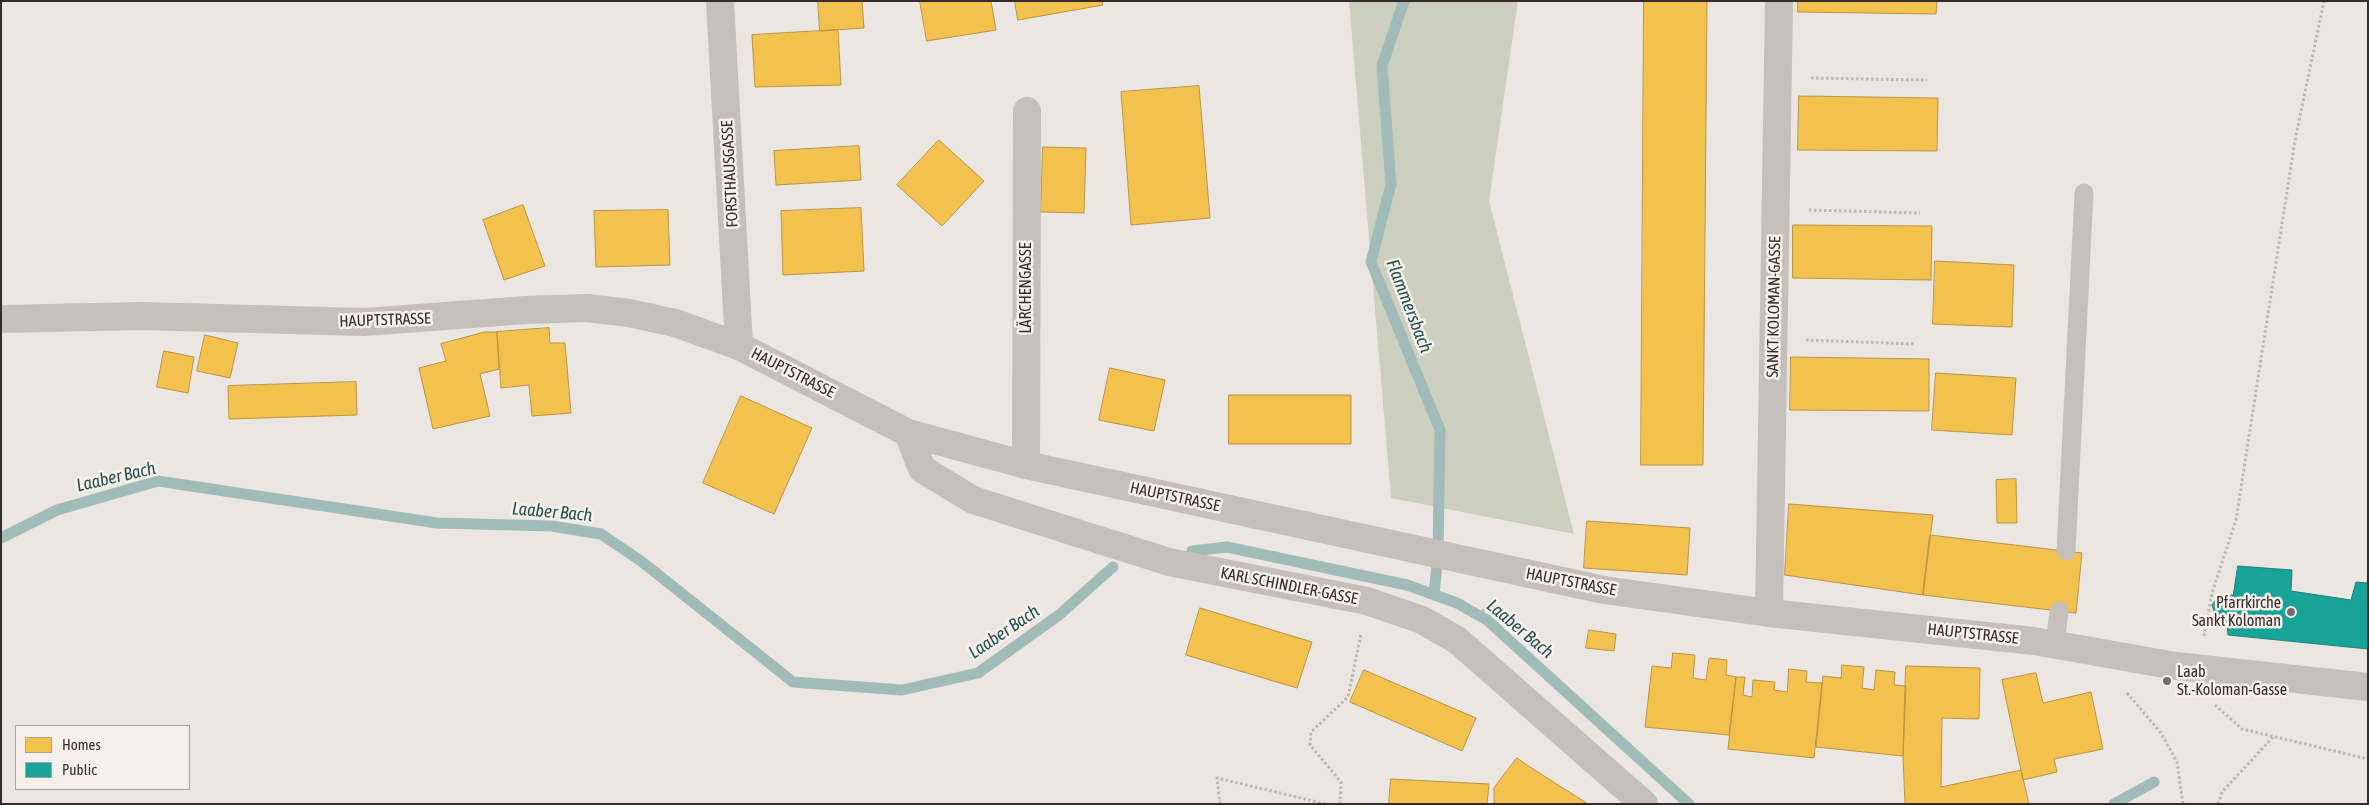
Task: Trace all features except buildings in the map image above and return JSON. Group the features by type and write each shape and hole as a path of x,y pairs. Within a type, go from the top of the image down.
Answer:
{"street":[{"name":"FORSTHAUSGASSE","path":"720,1 739,346"},
{"name":"SANKT KOLOMAN-GASSE","path":"1769,613 1779,1"},
{"name":"LÄRCHENGASSE","path":"1026,465 1027,111"},
{"name":"HAUPTSTRASSE","path":"1,318 142,316 366,322 526,310 587,308 629,313 675,323 739,346 908,433 1026,465 1604,590 1769,613 2055,645 2107,655 2198,668 2368,687"},
{"name":"KARL SCHINDLER-GASSE","path":"908,433 922,469 973,500 1168,562 1367,602 1422,620 1457,640 1644,804"}],"lane":[{"path":"2066,552 2084,193"},
{"path":"2055,645 2059,611"}],"path":[{"path":"2198,668 2212,593 2236,520 2295,140 2324,1"},
{"path":"1778,78 1927,80"},
{"path":"1776,210 1920,213"},
{"path":"1773,339 1916,344"},
{"path":"1476,619 1493,599"},
{"path":"1340,804 1341,782 1310,745 1311,732 1348,696 1367,602"},
{"path":"2107,655 2116,680 2161,733 2177,762 2182,804"},
{"path":"2242,729 2368,759"},
{"path":"2218,804 2222,792 2273,736"},
{"path":"1220,804 1218,778 1326,804"}],"green space":[{"path":"1349,1 1518,1 1489,201 1574,534 1391,498"}],"waterway":[{"name":"Flammersbach","path":"1404,1 1382,66 1391,184 1371,262 1440,430 1438,554 1434,595"},
{"name":"Laaber Bach","path":"1,538 57,510 158,481 437,523 552,526 601,534 641,561 793,682 902,690 978,673 1059,615 1113,567"},
{"name":"Laaber Bach","path":"1192,551 1227,547 1407,585 1457,603 1487,620 1689,804"},
{"name":"Laaber Bach","path":"2114,804 2154,782"}],"place":[{"name":"Pfarrkirche Sankt Koloman","path":"2291,612"},
{"name":"Laab St.-Koloman-Gasse","path":"2167,681"}]}
